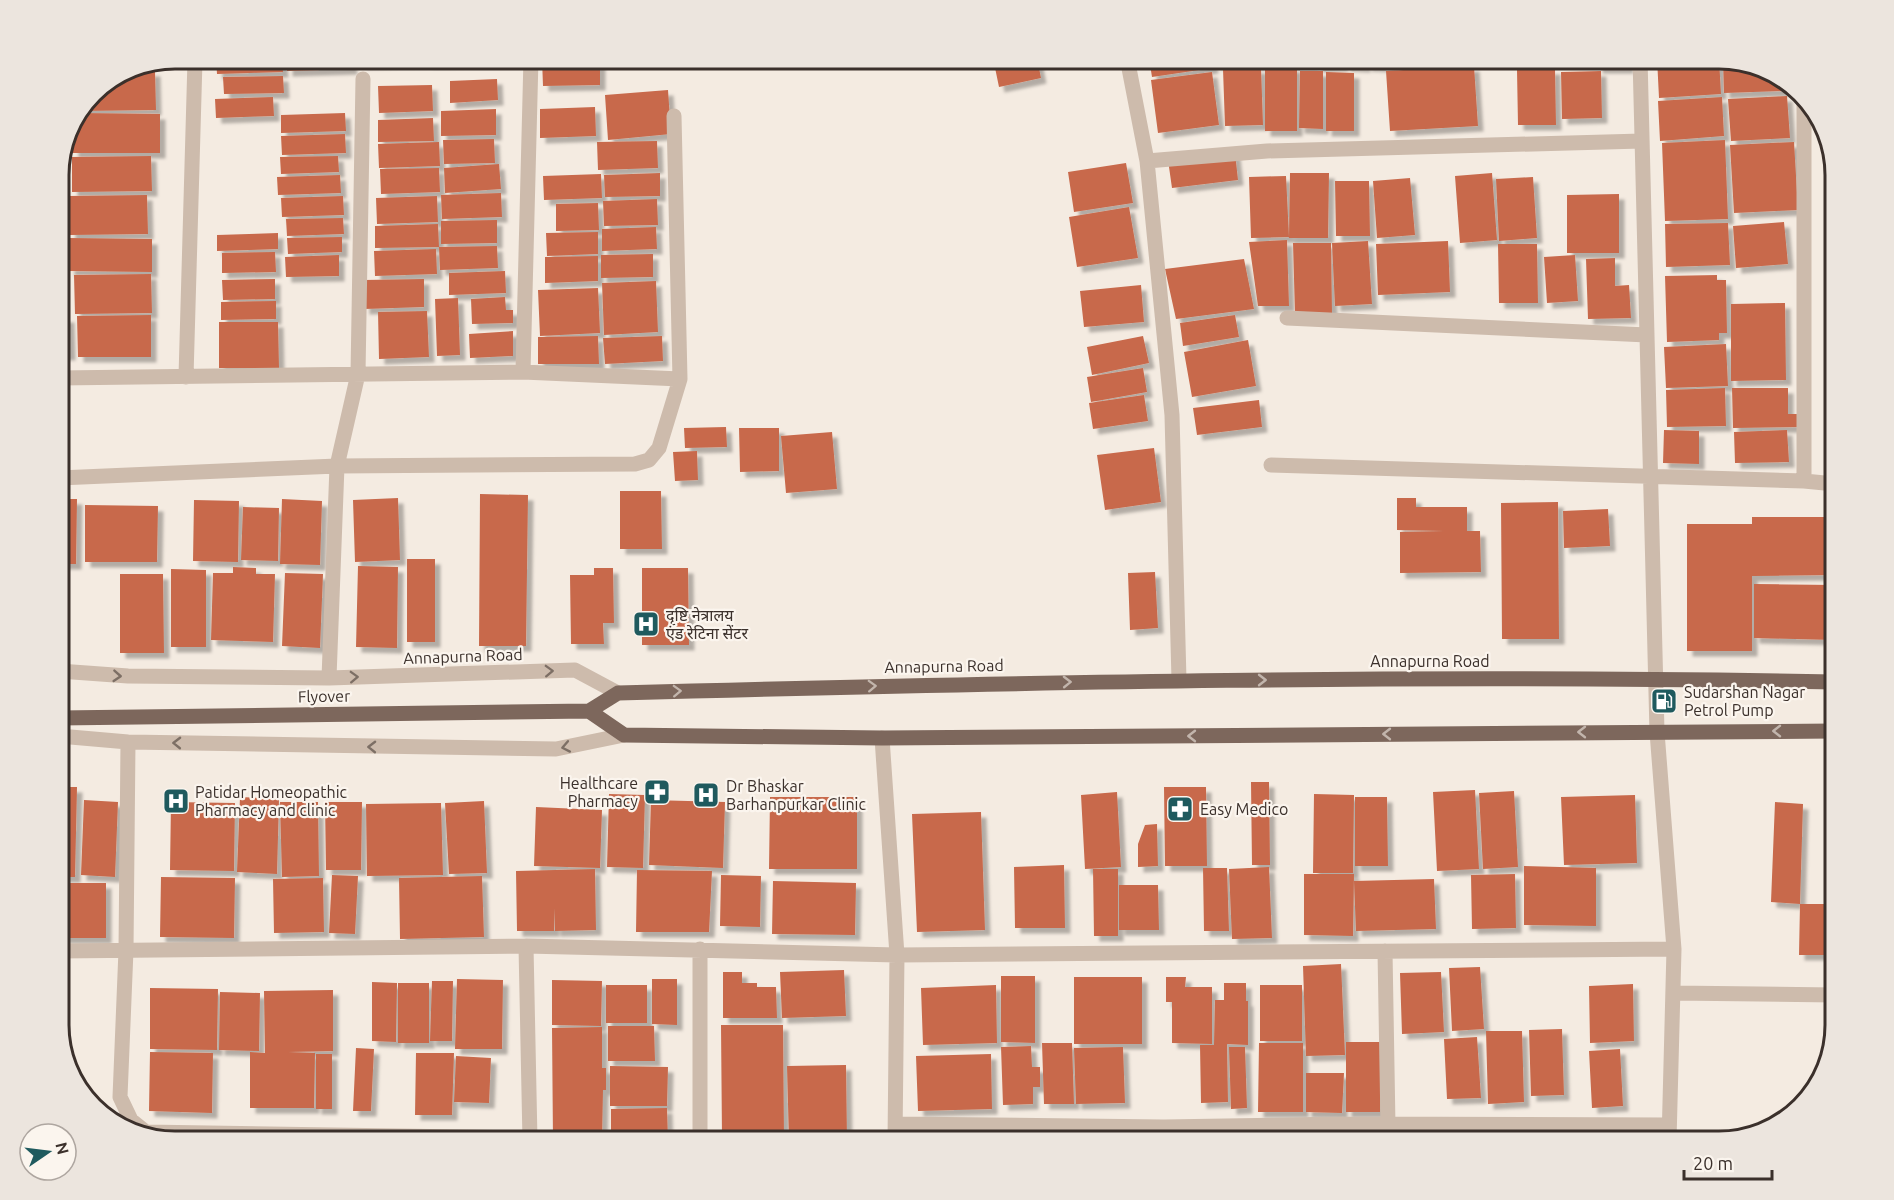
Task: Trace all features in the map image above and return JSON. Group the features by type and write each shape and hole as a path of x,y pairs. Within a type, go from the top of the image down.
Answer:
{"main road":[{"name":"Annapurna Road","path":"618,693 1179,680 1655,678 1825,682"},
{"path":"618,693 589,711 624,735 882,738 1825,731"},
{"name":"Flyover","path":"69,718 589,711"}],"street":[{"path":"186,377 195,69"},
{"path":"524,372 531,69"},
{"path":"1129,69 1147,161 1172,415 1179,680"},
{"path":"1640,69 1657,732 1674,949 1669,1131"},
{"path":"330,678 337,466 358,374 363,79"},
{"path":"1804,112 1804,481"},
{"path":"69,478 337,466 635,464 649,460 659,448 680,379 674,116"},
{"path":"1147,161 1267,151 1642,141"},
{"path":"1287,318 1647,335"},
{"path":"69,378 524,372 680,379"},
{"path":"1271,465 1825,483"},
{"name":"Annapurna Road","path":"69,672 128,676 330,678 575,670 618,693"},
{"path":"69,737 128,742 555,749 624,735"},
{"path":"882,738 897,955 896,1131"},
{"path":"128,742 126,950 120,1097 134,1123"},
{"path":"69,951 526,946 897,955 1674,949"},
{"path":"526,946 530,1131"},
{"path":"700,949 700,1131"},
{"path":"1385,951 1388,1126"},
{"path":"1673,993 1825,995"},
{"path":"896,1124 1084,1131"},
{"path":"1224,1131 1343,1125 1669,1125"},
{"path":"1343,1125 1343,1131"}],"building":[{"path":"217,69 283,69 283,72 217,74"},
{"path":"287,69 352,69 287,71"},
{"path":"542,69 600,69 600,85 543,86"},
{"path":"995,69 1039,69 1041,78 999,87"},
{"path":"1151,69 1206,69 1152,77"},
{"path":"1223,69 1261,69 1263,125 1225,126"},
{"path":"1265,69 1297,69 1297,131 1265,131"},
{"path":"1474,69 1478,126 1390,131 1386,71"},
{"path":"1555,69 1556,125 1518,125 1517,70"},
{"path":"1658,69 1720,69 1721,94 1659,98"},
{"path":"1723,69 1759,77 1783,91 1724,93"},
{"path":"154,71 156,110 91,111 116,87 135,77"},
{"path":"1300,71 1323,71 1323,129 1299,128"},
{"path":"1601,71 1602,118 1562,119 1561,72"},
{"path":"1212,72 1219,125 1158,133 1151,80"},
{"path":"1326,72 1354,73 1354,131 1326,131"},
{"path":"283,76 284,93 224,94 223,77"},
{"path":"497,79 498,100 450,103 450,81"},
{"path":"432,85 433,111 379,113 378,86"},
{"path":"668,90 671,134 608,140 605,95"},
{"path":"1787,96 1790,138 1731,141 1728,99"},
{"path":"273,97 274,116 216,118 215,99"},
{"path":"1722,97 1724,136 1660,141 1658,101"},
{"path":"595,107 596,136 540,138 540,109"},
{"path":"496,109 496,135 441,136 441,111"},
{"path":"89,113 160,114 160,153 73,153 77,135"},
{"path":"345,113 346,131 281,133 281,115"},
{"path":"433,118 434,141 378,142 378,120"},
{"path":"345,134 346,153 282,155 281,136"},
{"path":"494,139 495,163 444,164 443,140"},
{"path":"1725,140 1728,219 1665,221 1662,143"},
{"path":"657,141 658,168 598,170 597,142"},
{"path":"439,142 440,166 379,168 378,144"},
{"path":"1794,142 1798,210 1734,213 1730,145"},
{"path":"1235,153 1238,180 1172,188 1168,160"},
{"path":"151,156 152,191 72,192 72,157"},
{"path":"338,156 339,172 281,174 280,157"},
{"path":"1126,163 1133,203 1074,212 1068,172"},
{"path":"499,164 501,189 445,193 444,168"},
{"path":"439,168 440,192 381,194 380,169"},
{"path":"660,173 660,196 605,197 604,175"},
{"path":"1290,173 1329,173 1328,238 1289,238"},
{"path":"1492,173 1497,240 1460,243 1455,176"},
{"path":"601,174 602,198 544,200 543,176"},
{"path":"340,175 341,193 278,195 277,177"},
{"path":"1286,176 1289,237 1251,238 1249,177"},
{"path":"1533,177 1537,238 1499,241 1496,179"},
{"path":"1410,178 1415,235 1377,238 1373,181"},
{"path":"1335,181 1369,181 1370,236 1336,236"},
{"path":"501,193 502,217 442,219 441,195"},
{"path":"1619,194 1619,253 1567,253 1567,195"},
{"path":"147,195 148,234 70,235 69,196"},
{"path":"343,196 344,215 282,217 281,198"},
{"path":"437,196 438,222 377,224 376,198"},
{"path":"657,199 658,225 604,226 603,201"},
{"path":"598,203 599,230 556,231 556,204"},
{"path":"1129,207 1138,258 1077,267 1069,217"},
{"path":"343,218 344,234 287,236 286,219"},
{"path":"497,220 497,243 441,244 441,221"},
{"path":"1784,222 1788,264 1736,268 1733,226"},
{"path":"1728,223 1730,265 1666,267 1665,224"},
{"path":"438,224 439,247 375,248 375,226"},
{"path":"656,227 657,249 602,251 602,229"},
{"path":"598,232 598,254 547,256 546,233"},
{"path":"278,233 278,249 217,251 217,235"},
{"path":"342,237 342,252 288,254 287,238"},
{"path":"69,238 152,239 152,272 69,271"},
{"path":"1287,240 1289,306 1258,306 1249,242"},
{"path":"1368,241 1372,304 1335,306 1332,243"},
{"path":"1448,241 1450,292 1378,295 1376,244"},
{"path":"1293,243 1331,243 1332,314 1295,314"},
{"path":"1498,244 1537,244 1538,303 1499,303"},
{"path":"497,246 498,268 440,270 439,247"},
{"path":"436,249 437,274 375,276 374,251"},
{"path":"275,252 276,272 222,273 222,253"},
{"path":"653,254 653,277 601,278 601,255"},
{"path":"339,255 339,276 286,277 285,257"},
{"path":"1575,255 1578,301 1547,303 1544,257"},
{"path":"598,256 598,281 545,283 545,257"},
{"path":"1615,258 1615,286 1629,285 1631,318 1588,319 1586,259"},
{"path":"1244,259 1254,309 1176,319 1165,269"},
{"path":"505,271 506,293 449,295 449,273"},
{"path":"151,274 152,313 75,314 74,275"},
{"path":"1717,275 1717,280 1726,280 1727,333 1719,333 1719,340 1667,342 1665,276"},
{"path":"275,279 275,299 223,300 222,280"},
{"path":"424,279 424,307 364,309 364,280"},
{"path":"656,281 658,332 604,335 602,283"},
{"path":"1141,285 1144,322 1084,327 1080,291"},
{"path":"598,288 600,333 540,336 538,290"},
{"path":"505,297 506,310 513,310 513,323 472,324 471,299"},
{"path":"458,298 460,355 437,356 435,299"},
{"path":"276,301 276,319 221,320 221,302"},
{"path":"1785,303 1786,380 1731,381 1731,304"},
{"path":"427,311 429,357 379,359 378,312"},
{"path":"151,315 151,357 78,357 77,316"},
{"path":"1235,315 1239,337 1183,346 1180,323"},
{"path":"219,322 278,322 279,368 219,368"},
{"path":"513,331 513,356 470,358 469,334"},
{"path":"598,336 599,364 538,364 538,337"},
{"path":"662,336 663,361 605,364 603,338"},
{"path":"1143,336 1149,363 1092,375 1087,347"},
{"path":"1248,340 1256,386 1192,397 1184,352"},
{"path":"1726,344 1728,386 1666,388 1664,347"},
{"path":"1143,368 1147,392 1091,402 1087,377"},
{"path":"1725,388 1726,426 1667,427 1666,390"},
{"path":"1732,388 1788,388 1788,414 1799,414 1799,427 1733,428"},
{"path":"1144,395 1148,421 1093,429 1089,403"},
{"path":"1259,400 1262,427 1197,435 1193,408"},
{"path":"726,427 727,447 685,448 684,428"},
{"path":"739,428 779,428 779,471 740,472"},
{"path":"1664,430 1699,431 1699,464 1663,463"},
{"path":"1787,430 1789,462 1735,463 1734,432"},
{"path":"832,432 837,489 786,493 781,436"},
{"path":"1154,448 1161,502 1105,510 1097,455"},
{"path":"697,451 698,480 675,481 673,452"},
{"path":"620,491 661,491 662,549 620,549"},
{"path":"480,494 528,495 526,646 479,646"},
{"path":"398,498 400,560 355,562 353,500"},
{"path":"1397,498 1416,498 1416,507 1467,507 1467,531 1480,531 1481,572 1400,573 1400,532 1444,531 1397,530"},
{"path":"69,499 77,499 76,564 69,564"},
{"path":"282,499 322,501 320,565 280,564"},
{"path":"194,500 239,501 238,562 193,561"},
{"path":"1558,502 1559,639 1502,639 1501,503"},
{"path":"85,505 158,506 157,562 85,562"},
{"path":"243,507 279,508 278,561 241,560"},
{"path":"1608,509 1610,546 1564,548 1563,511"},
{"path":"1752,517 1825,517 1825,575 1752,576 1752,651 1687,651 1687,524 1752,524"},
{"path":"407,559 435,559 435,642 407,642"},
{"path":"358,566 398,567 397,648 356,647"},
{"path":"233,567 256,568 256,574 275,574 273,642 211,640 213,573 233,573"},
{"path":"594,568 613,568 614,623 603,623 604,644 571,644 570,575 594,575"},
{"path":"642,568 688,568 689,645 642,645"},
{"path":"171,569 206,570 206,647 171,647"},
{"path":"1155,572 1158,628 1130,630 1128,573"},
{"path":"285,573 323,574 320,648 282,646"},
{"path":"120,574 163,574 164,653 120,653"},
{"path":"1754,584 1825,585 1825,640 1754,638"},
{"path":"1251,782 1269,782 1270,865 1252,865"},
{"path":"69,787 77,787 75,877 69,877"},
{"path":"1164,787 1206,787 1207,866 1165,866"},
{"path":"1475,790 1479,869 1437,871 1433,792"},
{"path":"1514,791 1518,867 1483,869 1479,793"},
{"path":"1117,792 1121,867 1085,869 1081,795"},
{"path":"609,794 645,795 643,868 607,867"},
{"path":"1314,794 1354,795 1353,873 1313,873"},
{"path":"1635,795 1637,863 1564,865 1561,797"},
{"path":"240,797 279,799 277,874 237,872"},
{"path":"770,797 857,797 857,869 769,869"},
{"path":"1355,797 1387,797 1388,866 1355,866"},
{"path":"84,800 118,802 115,877 81,875"},
{"path":"651,800 725,802 723,868 649,865"},
{"path":"484,801 487,873 449,874 445,803"},
{"path":"171,802 235,803 234,871 170,870"},
{"path":"280,802 318,802 319,876 282,877"},
{"path":"325,802 362,802 361,870 326,870"},
{"path":"1775,802 1803,804 1800,904 1771,902"},
{"path":"441,803 443,875 367,876 366,804"},
{"path":"536,807 602,810 600,868 534,866"},
{"path":"981,812 985,930 917,932 912,814"},
{"path":"1157,824 1158,866 1138,867 1138,844 1145,825"},
{"path":"1064,865 1065,928 1015,928 1014,867"},
{"path":"1524,866 1596,868 1596,926 1524,925"},
{"path":"1269,867 1272,938 1232,939 1229,869"},
{"path":"1203,868 1227,868 1229,931 1204,931"},
{"path":"595,869 596,930 555,931 555,908 554,931 517,931 516,871"},
{"path":"1093,869 1118,869 1118,936 1094,936"},
{"path":"637,870 712,871 709,932 636,932"},
{"path":"1304,874 1354,874 1353,936 1304,935"},
{"path":"1515,874 1516,928 1472,929 1471,875"},
{"path":"332,875 358,876 355,934 329,933"},
{"path":"721,875 761,876 760,927 720,926"},
{"path":"482,876 484,937 400,939 399,878"},
{"path":"161,877 235,878 234,938 160,937"},
{"path":"323,878 324,932 274,933 273,879"},
{"path":"1434,879 1436,929 1356,931 1354,881"},
{"path":"773,881 856,883 855,935 772,934"},
{"path":"69,883 106,883 106,938 69,938"},
{"path":"1119,885 1158,885 1159,930 1119,930"},
{"path":"1800,904 1825,904 1825,955 1799,955"},
{"path":"1341,964 1345,1055 1306,1056 1303,966"},
{"path":"1480,967 1484,1029 1452,1031 1449,968"},
{"path":"844,970 846,1016 782,1018 780,972"},
{"path":"723,972 742,972 742,983 757,983 757,987 776,987 777,1018 723,1018"},
{"path":"1441,972 1444,1032 1402,1034 1400,973"},
{"path":"1001,976 1035,976 1035,1043 1001,1042"},
{"path":"1074,977 1142,977 1142,1044 1074,1044"},
{"path":"1166,977 1186,977 1185,987 1212,987 1212,1044 1172,1043 1172,1002 1166,1002"},
{"path":"457,979 503,980 502,1049 455,1049"},
{"path":"652,979 677,979 677,1025 652,1024"},
{"path":"552,980 602,981 601,1026 552,1025"},
{"path":"432,981 453,981 452,1041 430,1041"},
{"path":"372,982 397,983 396,1042 372,1041"},
{"path":"398,983 429,983 429,1043 398,1043"},
{"path":"1224,983 1246,983 1248,1045 1227,1044 1228,1102 1201,1103 1200,1045 1214,1045 1215,1000 1224,1000"},
{"path":"1633,984 1634,1041 1590,1043 1589,986"},
{"path":"606,985 647,985 647,1023 606,1023"},
{"path":"996,985 997,1043 923,1045 921,988"},
{"path":"1260,985 1302,985 1302,1041 1260,1041"},
{"path":"150,988 218,989 217,1050 150,1049"},
{"path":"333,990 333,1051 288,1052 315,1053 314,1108 250,1108 250,1052 265,1053 264,991"},
{"path":"220,992 260,993 259,1051 219,1050"},
{"path":"721,1025 783,1025 784,1131 722,1131"},
{"path":"608,1026 654,1026 655,1061 608,1061"},
{"path":"602,1027 602,1068 606,1068 602,1131 553,1131 552,1028"},
{"path":"1562,1029 1564,1095 1531,1096 1529,1030"},
{"path":"1486,1031 1522,1031 1524,1102 1488,1104"},
{"path":"1477,1037 1481,1098 1447,1099 1444,1039"},
{"path":"1346,1042 1381,1042 1380,1112 1346,1112"},
{"path":"1042,1043 1072,1043 1074,1104 1044,1104"},
{"path":"1259,1043 1303,1043 1303,1112 1258,1112"},
{"path":"1031,1046 1032,1067 1040,1067 1040,1087 1033,1087 1033,1104 1003,1105 1001,1047"},
{"path":"1123,1047 1125,1103 1076,1104 1074,1048"},
{"path":"1229,1047 1245,1047 1247,1108 1231,1109"},
{"path":"356,1048 374,1049 371,1111 353,1111"},
{"path":"1620,1049 1623,1106 1592,1108 1589,1051"},
{"path":"150,1052 213,1053 212,1113 149,1111"},
{"path":"416,1053 454,1053 452,1115 415,1115"},
{"path":"316,1054 332,1054 332,1109 316,1109"},
{"path":"991,1054 992,1109 918,1111 916,1056"},
{"path":"456,1056 491,1058 489,1103 454,1102"},
{"path":"846,1065 847,1131 789,1131 787,1066"},
{"path":"610,1066 668,1067 667,1106 610,1106"},
{"path":"1306,1073 1344,1073 1342,1113 1306,1112"},
{"path":"667,1108 668,1131 611,1131 611,1109"}],"place":[{"name":"दृष्टि नेत्रालय एंड रेटिना सेंटर","path":"646,624"},
{"name":"Sudarshan Nagar Petrol Pump","path":"1664,701"},
{"name":"Healthcare Pharmacy","path":"657,792"},
{"name":"Dr Bhaskar Barhanpurkar Clinic","path":"706,795"},
{"name":"Patidar Homeopathic Pharmacy and clinic","path":"176,801"},
{"name":"Easy Medico","path":"1180,809"}]}
